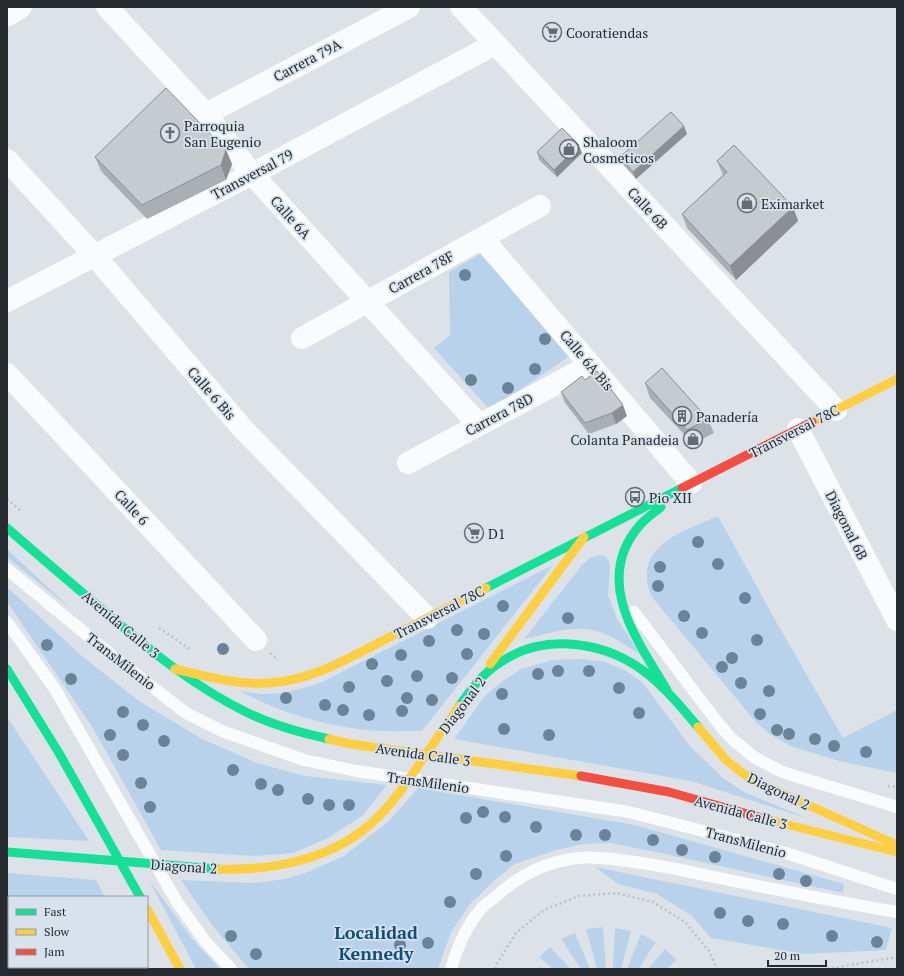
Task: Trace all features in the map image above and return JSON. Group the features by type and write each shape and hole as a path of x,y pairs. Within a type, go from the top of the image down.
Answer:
{"main road":[{"name":"Transversal 78C","path":"174,668 214,679 255,684 275,683 297,679 339,664 897,379"},
{"name":"Transversal 78C","path":"669,692 626,618 619,596 618,571 623,553 638,528 645,520 691,483"},
{"name":"Avenida Calle 3","path":"7,528 152,652 196,684 235,707 258,718 321,738 357,745 565,773 669,792 760,818 897,852"},
{"path":"475,684 584,538"},
{"name":"Diagonal 2","path":"7,852 246,870 274,868 301,862 324,854 344,844 371,824 392,803 475,684 490,670 500,662 515,654 547,644 572,642 595,646 616,654 647,672 669,692 702,734 737,770 764,786 897,845"},
{"path":"7,669 91,810 139,896"},
{"path":"7,681 22,692"},
{"path":"148,911 180,969"}],"street":[{"path":"7,16 22,7"},
{"name":"Calle 6A","path":"108,7 206,114 252,174 479,425"},
{"name":"Carrera 79A","path":"206,114 409,7"},
{"name":"Calle 6B","path":"461,7 836,410"},
{"name":"Transversal 79","path":"7,301 252,174 495,44"},
{"name":"Calle 6 Bis","path":"7,160 94,255 243,429 427,618"},
{"name":"Carrera 78F","path":"302,338 540,206"},
{"name":"Calle 6A Bis","path":"482,238 691,483"},
{"name":"Carrera 78D","path":"408,463 591,366"},
{"name":"Calle 6","path":"7,374 256,640"},
{"name":"Diagonal 6B","path":"798,429 897,620"}],"lane":[{"name":"TransMilenio","path":"7,569 114,658 186,713 222,731 304,760 356,771 629,812 789,854 897,889"},
{"path":"618,571 629,604 638,619 718,723 754,757 782,772 897,807"},
{"path":"7,622 55,689 177,902 205,941 231,969"},
{"path":"450,969 456,950 480,910 502,890 518,878 539,867 558,861 580,857 606,858 646,863 845,904 897,912"}],"path":[{"path":"7,499 25,514"},
{"path":"155,625 178,642 197,653"},
{"path":"256,640 297,679"},
{"path":"885,786 897,787"},
{"path":"495,969 516,933 544,910 579,896 617,893 653,902 685,922 709,951 717,969"},
{"path":"827,969 897,957"}],"shaded area":[{"path":"480,254 573,354 490,410 434,348 450,335 449,272"},
{"path":"718,516 843,738 897,710 897,773 839,761 791,746 771,735 755,721 652,597 647,579 648,566 653,555 661,545 683,531"},
{"path":"7,549 72,610 7,557"},
{"path":"598,555 605,556 609,561 610,569 608,595 617,619 640,654 607,635 586,629 563,630 524,639 582,565 590,558"},
{"path":"553,565 422,731 365,730 311,720 268,705 240,691 272,694 300,689 320,683"},
{"path":"7,587 82,656 139,701 202,739 257,763 305,776 387,785 362,816 328,838 293,853 253,856 161,850 93,728 7,602"},
{"path":"582,659 605,662 626,671 642,682 690,746 723,778 744,792 809,819 691,781 454,739 485,696 500,683 521,669 553,660"},
{"path":"7,717 89,841 7,837"},
{"path":"418,788 635,825 844,884 843,893 610,843 583,844 556,850 515,864 495,880 470,904 451,932 438,969 249,969 212,925 181,880 255,883 285,879 308,872 344,856 389,821"},
{"path":"595,867 892,928 886,950 805,954 711,938 691,915 657,894 618,884"},
{"path":"7,873 96,880 104,896 8,896 8,968 144,969 7,969"},
{"path":"149,880 193,940 220,969 196,969"},
{"path":"603,927 606,969 597,969 586,929"},
{"path":"615,928 631,931 621,969 613,969"},
{"path":"575,933 590,969 581,969 561,939"},
{"path":"641,934 656,942 638,969 627,969"},
{"path":"550,947 571,969 553,969 539,957"},
{"path":"665,949 677,960 666,969 648,969"}],"building":[{"name":"Parroquia San Eugenio","path":"166,88 226,150 221,165 142,205 95,157"},
{"path":"671,112 684,126 633,172 620,157"},
{"path":"562,128 579,145 554,170 537,152"},
{"name":"Eximarket","path":"734,145 793,207 730,266 682,214 727,172 717,161"},
{"path":"662,368 708,419 687,430 645,383"},
{"path":"597,371 623,405 612,413 585,423 561,392 582,376 585,380"}],"traffic: fast":[{"path":"486,588 682,488"},
{"path":"661,507 640,525 626,546 620,567 620,588 624,609 633,630 643,651 667,690"},
{"path":"7,528 137,639 189,679 226,702 256,717 287,728 329,739"},
{"path":"459,706 486,673 516,654 535,647 555,644 576,644 596,648 633,664 650,676 663,688 698,727"},
{"path":"7,669 59,753 139,896"},
{"path":"7,852 218,869"}],"traffic: slow":[{"path":"812,422 897,379"},
{"path":"490,664 584,537"},
{"path":"175,669 244,683 268,683 299,678 344,661 486,588"},
{"path":"218,869 261,868 304,860 343,843 361,831 383,812 403,788 459,706"},
{"path":"698,727 726,760 750,779 897,845"},
{"path":"329,739 351,744 581,776"},
{"path":"769,820 897,852"},
{"path":"148,911 180,969"}],"traffic: jam":[{"path":"682,488 812,422"},
{"path":"581,776 669,792 769,820"}],"place":[{"name":"Cooratiendas","path":"552,32"},
{"name":"Parroquia San Eugenio","path":"170,133"},
{"name":"Shaloom Cosmeticos","path":"569,149"},
{"name":"Eximarket","path":"747,203"},
{"name":"Panadería","path":"682,416"},
{"name":"Colanta Panadeia","path":"693,439"},
{"name":"Pio XII","path":"635,497"},
{"name":"D1","path":"474,533"}],"district":[{"name":"Localidad Kennedy","path":"376,942"}]}
